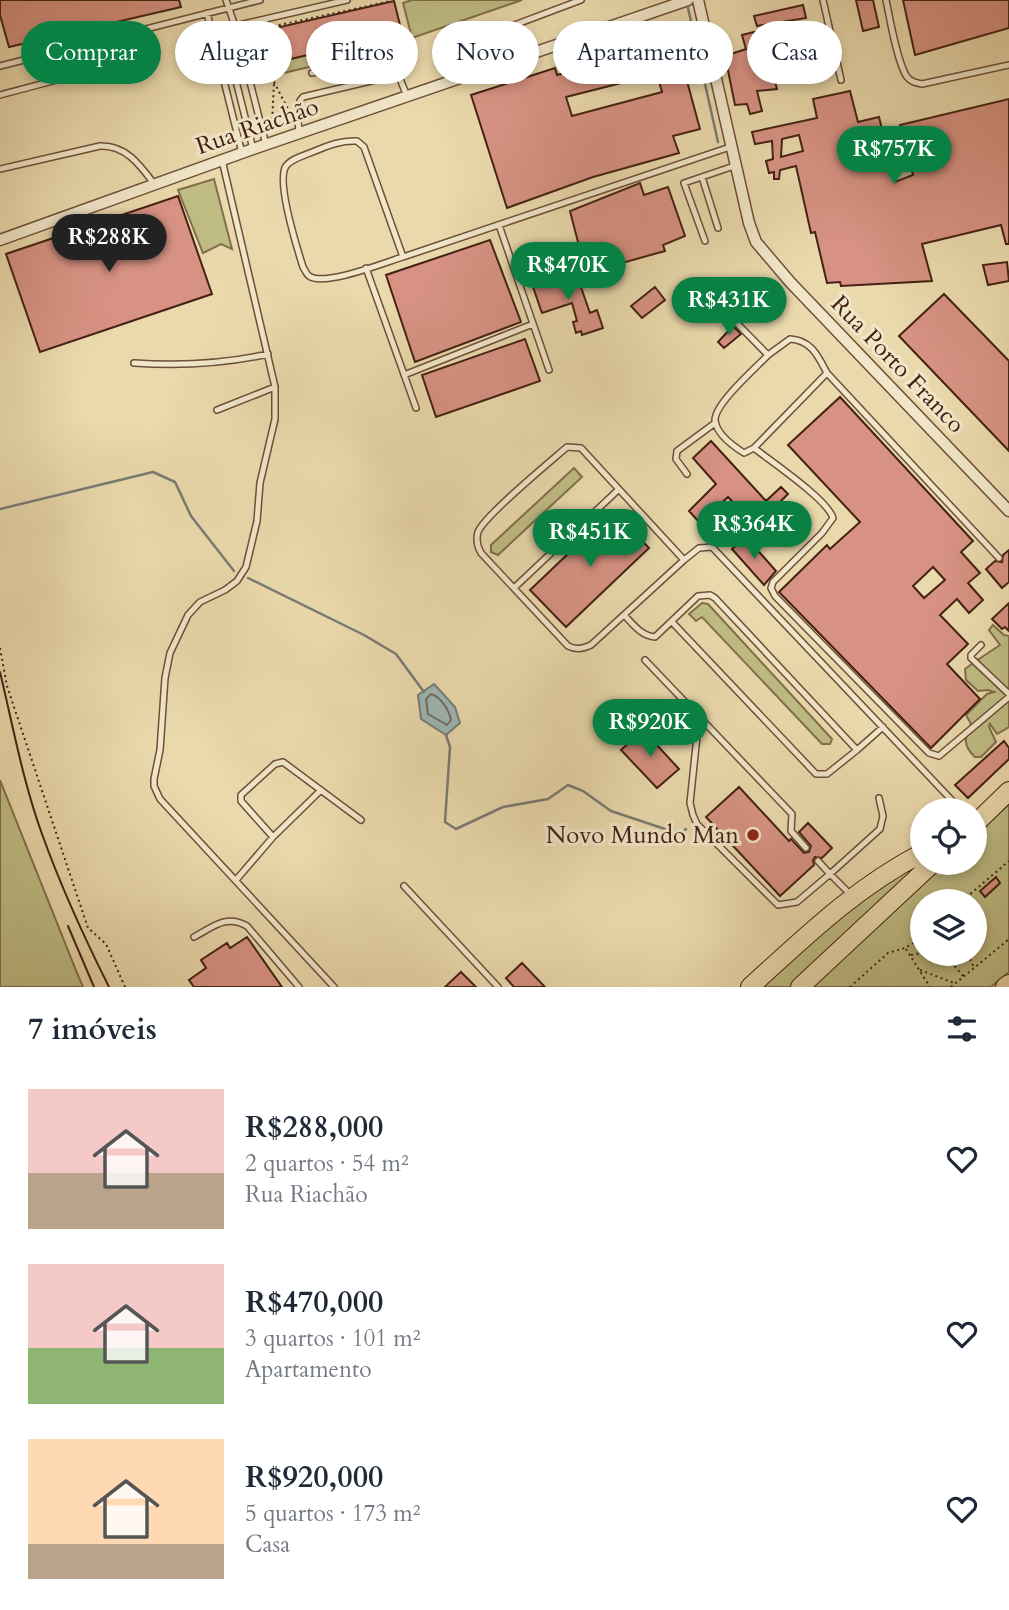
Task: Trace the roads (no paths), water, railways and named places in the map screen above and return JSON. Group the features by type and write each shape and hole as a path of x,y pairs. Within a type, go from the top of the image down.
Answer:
{"highway":[{"path":"987,812 1009,791"},
{"path":"750,987 851,896 910,860"},
{"path":"800,987 920,875"}],"street":[{"name":"Rua Riachão","path":"539,50 688,0"},
{"name":"Rua Porto Franco","path":"698,0 756,242 766,256 1009,511"},
{"name":"Rua Riachão","path":"0,240 441,84"}],"lane":[{"path":"218,0 219,10"},
{"path":"226,0 235,26 346,0"},
{"path":"161,25 260,0"},
{"path":"525,21 581,0"},
{"path":"823,0 828,21"},
{"path":"886,0 902,67 908,79 913,82 922,84 1009,65"},
{"path":"207,13 242,153"},
{"path":"0,66 21,61"},
{"path":"0,95 41,84"},
{"path":"237,84 253,149"},
{"path":"251,84 266,145"},
{"path":"299,134 298,106 303,97 354,84"},
{"path":"402,84 407,96"},
{"path":"403,257 364,148 357,141 322,148 291,161 283,172 283,182 300,257 309,276 318,279 403,257 733,146"},
{"path":"0,169 100,146 113,146 132,158 155,185"},
{"path":"222,160 275,387 275,419 260,483 257,521 250,554 237,581 200,602 188,615 170,653 154,786 160,799 334,987"},
{"path":"705,241 684,187 687,182 737,165"},
{"path":"702,177 718,228"},
{"path":"499,225 550,370"},
{"path":"366,268 416,408"},
{"path":"719,305 768,355"},
{"path":"404,375 533,324"},
{"path":"827,373 747,453 740,451 721,434 715,423 716,413 725,401 768,355 790,339 798,339 816,352 827,373 999,558"},
{"path":"134,363 231,362 268,354"},
{"path":"217,410 275,387"},
{"path":"687,474 676,459 677,450 715,423"},
{"path":"684,560 581,448 567,447 482,524 477,534 481,553 573,649 583,649 591,645 684,560 699,548 712,547 950,798"},
{"path":"754,448 817,498 831,511 833,518 822,533 773,582 771,588 775,596 929,753 939,756 1009,696 971,658 981,645"},
{"path":"514,588 618,489"},
{"path":"624,615 639,631 655,637 698,596 715,598 857,750"},
{"path":"671,622 816,774 827,774 883,727"},
{"path":"645,660 792,814 791,831 806,848"},
{"path":"699,717 690,803 696,824 778,905 797,902 880,829 883,816 879,798"},
{"path":"273,836 241,801 241,795 275,764 284,762 360,820"},
{"path":"236,880 273,836 321,790"},
{"path":"818,861 851,896"},
{"path":"404,886 498,987"},
{"path":"194,937 229,919 239,921 247,926 299,987"}],"water":[{"path":"434,684 455,707 460,723 446,735 421,719 418,695"}],"waterway":[{"path":"688,8 718,142"},
{"path":"0,509 153,472 175,482 191,516 234,571"},
{"path":"248,578 364,635 396,654 424,692"},
{"path":"446,735 450,747 445,822 456,829 503,807 548,799 568,785 583,791 611,811 680,834 686,829"}],"tram line":[{"path":"0,672 35,814 73,912 109,987"},
{"path":"68,926 94,987"}],"place":[{"name":"Novo Mundo Man","path":"753,835"}]}
